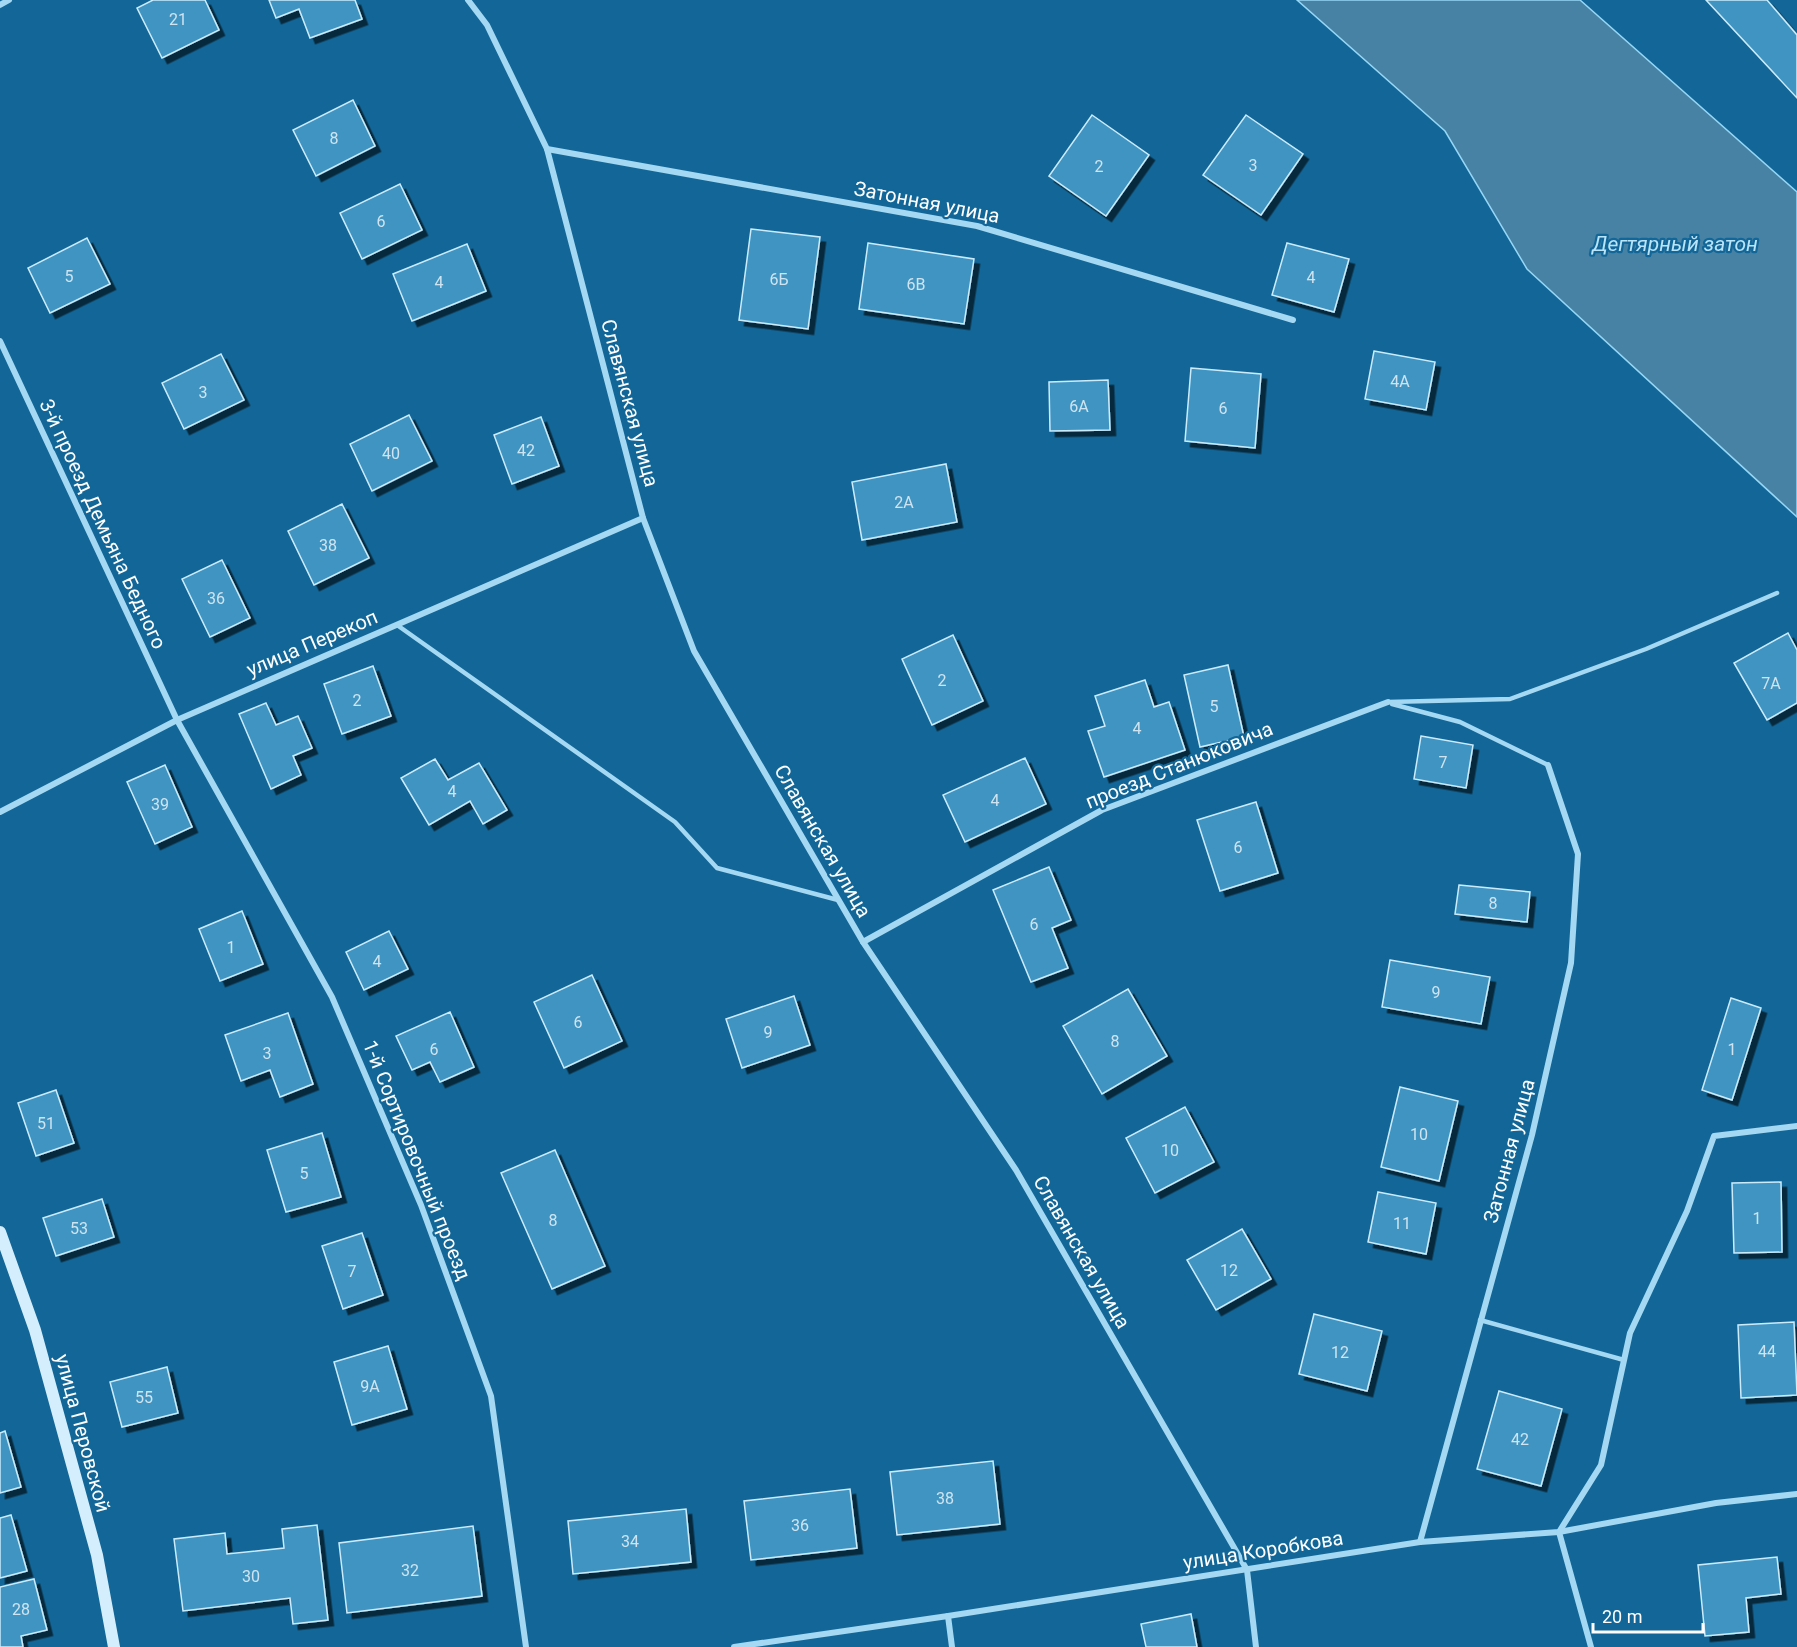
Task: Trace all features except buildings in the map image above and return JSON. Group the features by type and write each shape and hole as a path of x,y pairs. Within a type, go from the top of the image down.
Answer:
{"main road":[{"name":"улица Перовской","path":"0,1233 38,1342 97,1555 114,1647"}],"street":[{"path":"0,5 9,0"},
{"name":"Славянская улица","path":"468,0 487,25 547,149 644,518 694,651 863,942 1016,1170 1247,1570 1256,1647"},
{"name":"Затонная улица","path":"547,149 977,226 1293,320"},
{"name":"3-й проезд Демьяна Бедного","path":"0,341 177,720"},
{"name":"улица Перекоп","path":"0,812 177,720 644,518"},
{"name":"проезд Станюковича","path":"863,942 1102,810 1388,702"},
{"name":"1-й Сортировочный проезд","path":"177,720 332,997 425,1216 491,1396 526,1647"},
{"name":"Затонная улица","path":"1420,1542 1532,1135 1571,963 1578,854 1548,765"},
{"path":"1591,1647 1559,1532 1601,1465 1630,1333 1687,1211 1714,1136 1797,1126"},
{"name":"улица Коробкова","path":"734,1647 1420,1542 1559,1532 1716,1503 1797,1494"},
{"path":"948,1616 952,1647"}],"lane":[{"path":"1388,702 1510,699 1646,649 1777,593"},
{"path":"397,625 675,822 717,867 838,900"},
{"path":"1388,702 1460,722 1548,765"},
{"path":"1480,1320 1624,1360"}],"water":[{"name":"Дегтярный затон","path":"1297,0 1580,0 1797,192 1797,517 1527,269 1445,131"}]}
